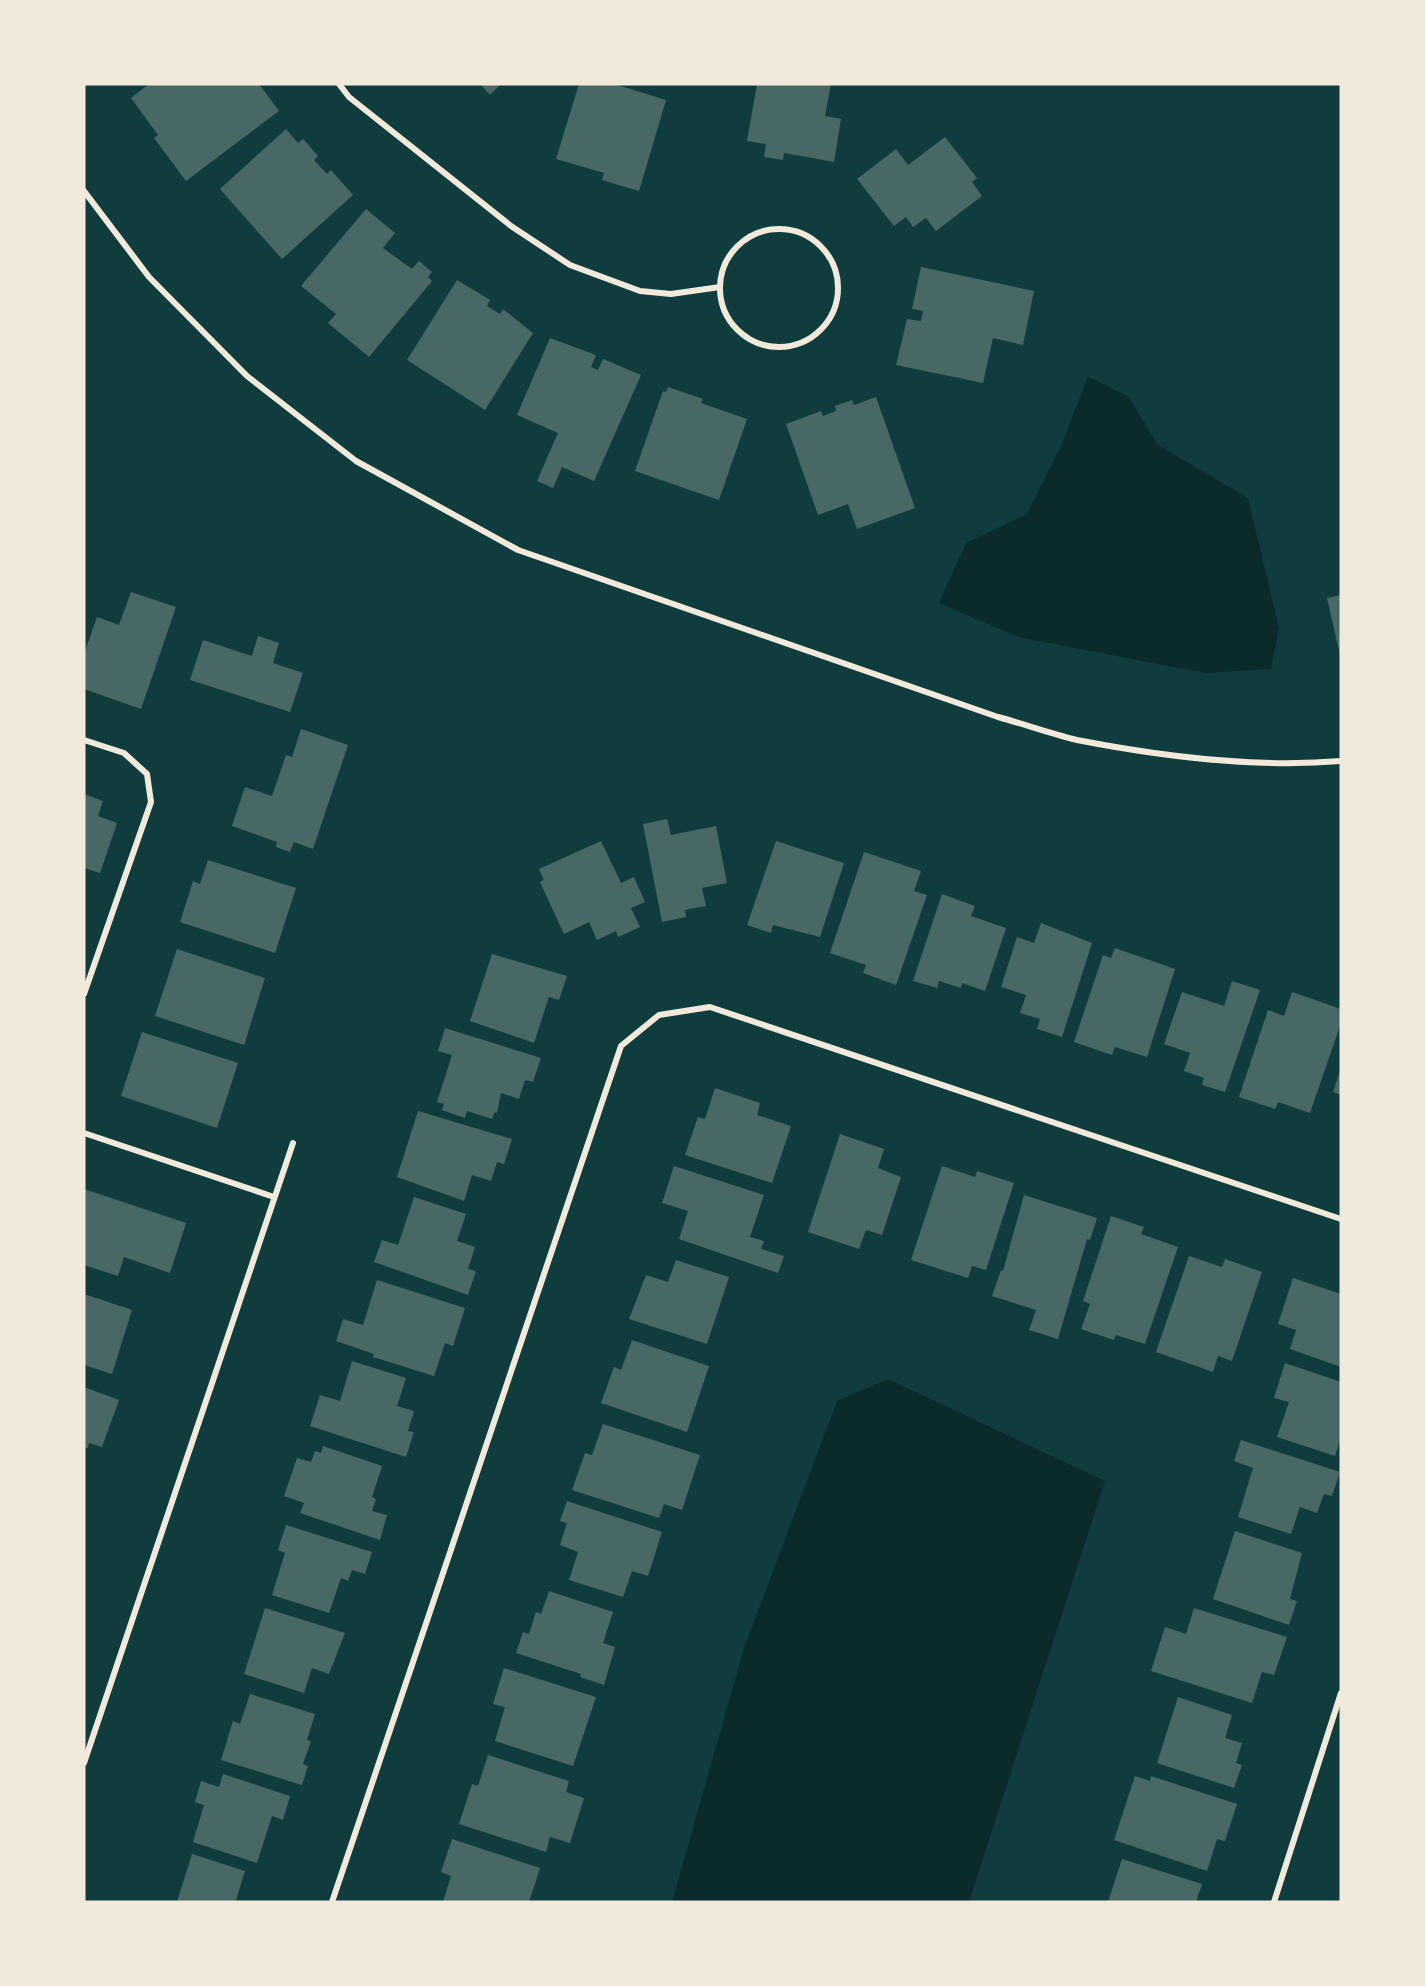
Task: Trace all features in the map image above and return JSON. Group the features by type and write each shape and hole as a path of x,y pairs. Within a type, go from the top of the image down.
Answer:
{"street":[{"path":"339,84 349,97 511,226 570,265 640,291 671,294 720,287"},
{"path":"84,191 149,277 248,376 356,461 518,550 987,713 1076,739 1160,753 1297,765 1341,761"},
{"path":"779,228 806,235 823,248 834,266 838,295 828,321 819,332 800,343 777,348 762,345 736,329 722,302 720,287 728,257 738,245 750,236 779,228"},
{"path":"84,740 123,753 147,774 151,802 84,994"},
{"path":"332,1902 621,1046 659,1015 710,1007 1341,1219"},
{"path":"84,1133 274,1197"},
{"path":"84,1763 292,1143"},
{"path":"1274,1902 1341,1693"}],"water":[{"path":"1088,377 1128,396 1158,445 1248,498 1279,628 1271,669 1205,673 1018,637 939,603 966,543 1027,514 1061,446"},
{"path":"888,1379 1105,1481 969,1902 672,1902 744,1648 837,1401"}],"building":[{"path":"149,84 259,84 279,111 186,181 154,138 158,135 131,98"},
{"path":"480,84 501,84 490,95"},
{"path":"579,84 614,84 666,100 639,191 602,180 604,173 556,159"},
{"path":"757,84 831,84 825,116 841,119 834,162 784,153 783,160 764,157 766,144 747,141"},
{"path":"286,129 298,143 303,139 318,156 314,160 327,174 331,170 353,195 282,259 220,189"},
{"path":"945,137 977,178 972,182 982,196 936,231 926,218 913,227 906,217 894,226 857,179 896,149 908,165"},
{"path":"366,209 395,233 383,248 412,269 419,261 432,272 428,277 432,281 369,357 328,323 336,314 301,286"},
{"path":"921,267 1034,291 1023,345 993,338 983,383 896,365 907,319 921,321 923,311 912,309"},
{"path":"457,280 490,300 487,306 500,314 503,309 533,333 485,410 407,360"},
{"path":"550,338 596,355 591,367 598,370 603,359 641,375 594,481 562,467 553,488 537,481 558,433 517,415"},
{"path":"668,387 703,399 701,403 747,419 719,500 635,471 663,391 666,392"},
{"path":"876,397 915,508 857,529 848,504 818,515 786,424 821,411 823,416 836,411 835,406 852,400 854,405"},
{"path":"131,592 176,607 141,709 84,689 84,654 97,617 119,625"},
{"path":"1341,595 1341,655 1340,655 1327,598"},
{"path":"258,636 279,643 273,663 303,673 290,712 190,680 203,640 252,656"},
{"path":"301,729 348,745 313,849 294,842 290,852 276,847 277,842 232,826 245,787 272,796 286,755 292,757"},
{"path":"84,794 103,801 98,816 117,823 100,873 84,868"},
{"path":"667,819 671,835 716,826 727,883 702,888 706,906 685,910 686,917 662,922 643,824"},
{"path":"601,841 621,883 634,877 645,902 631,908 640,927 618,937 616,931 597,940 589,922 564,934 540,882 544,880 539,869"},
{"path":"776,841 844,863 820,937 773,925 771,933 747,925"},
{"path":"864,852 921,871 914,891 927,895 896,985 863,973 866,965 830,953"},
{"path":"208,860 296,888 275,953 180,922 193,881 200,884"},
{"path":"942,894 975,906 971,916 1006,928 985,991 962,983 961,988 939,981 937,988 913,981"},
{"path":"1041,923 1092,943 1062,1037 1037,1029 1040,1019 1020,1013 1026,995 1001,987 1017,937 1034,943"},
{"path":"1115,948 1175,969 1147,1057 1115,1047 1112,1055 1074,1042 1103,955 1111,958"},
{"path":"177,949 265,978 244,1045 155,1016"},
{"path":"492,954 567,976 559,1000 549,997 534,1043 470,1021"},
{"path":"1232,981 1260,990 1225,1092 1202,1085 1204,1078 1184,1071 1190,1053 1164,1044 1182,992 1224,1006"},
{"path":"1292,992 1341,1009 1341,1023 1310,1113 1278,1102 1275,1109 1239,1097 1268,1010 1284,1016"},
{"path":"445,1028 541,1058 533,1082 525,1080 519,1099 501,1093 497,1113 495,1112 492,1119 467,1111 465,1118 442,1110 444,1104 437,1102 452,1055 438,1051"},
{"path":"142,1032 238,1063 217,1128 121,1096"},
{"path":"1341,1068 1341,1095 1333,1092"},
{"path":"715,1088 760,1103 757,1115 791,1126 772,1183 685,1155 698,1117 705,1119"},
{"path":"418,1111 512,1139 504,1164 497,1162 491,1181 472,1175 464,1201 397,1177"},
{"path":"840,1134 884,1149 878,1168 901,1177 882,1235 866,1230 859,1249 808,1232"},
{"path":"674,1166 764,1195 750,1237 764,1241 761,1249 784,1256 778,1273 679,1239 688,1211 662,1203"},
{"path":"942,1166 975,1177 977,1171 1014,1183 986,1270 972,1266 968,1278 911,1260"},
{"path":"84,1189 186,1223 170,1273 124,1257 118,1276 84,1265"},
{"path":"1024,1195 1097,1218 1090,1240 1087,1239 1058,1339 1029,1330 1036,1310 992,1296 1001,1270 1003,1271"},
{"path":"414,1197 466,1214 457,1241 475,1247 468,1269 476,1271 468,1295 374,1262 382,1240 398,1245"},
{"path":"1111,1216 1144,1227 1141,1234 1178,1247 1145,1344 1116,1335 1114,1340 1081,1329 1090,1304 1083,1301"},
{"path":"1189,1256 1222,1267 1225,1259 1262,1272 1232,1361 1218,1356 1213,1372 1156,1352"},
{"path":"676,1260 729,1277 707,1344 629,1319 646,1275 668,1282"},
{"path":"1293,1278 1341,1294 1341,1367 1290,1349 1296,1330 1278,1324"},
{"path":"377,1280 465,1308 453,1346 445,1343 434,1376 373,1357 374,1354 336,1341 343,1319 363,1325"},
{"path":"84,1294 132,1310 112,1374 84,1365"},
{"path":"632,1340 709,1366 687,1432 601,1403 614,1367 621,1370"},
{"path":"352,1361 406,1378 397,1406 414,1411 408,1431 414,1432 406,1457 310,1426 320,1395 340,1401"},
{"path":"1285,1363 1341,1382 1341,1437 1335,1456 1277,1437 1289,1402 1274,1398"},
{"path":"84,1387 119,1400 102,1447 89,1443 88,1448 84,1447"},
{"path":"603,1424 700,1455 682,1510 664,1504 659,1518 572,1490 585,1453 592,1455"},
{"path":"1241,1440 1340,1472 1332,1496 1324,1494 1317,1513 1300,1507 1291,1534 1238,1517 1253,1468 1234,1461"},
{"path":"323,1446 382,1466 372,1497 376,1499 372,1511 387,1515 380,1540 300,1513 304,1503 284,1496 297,1458 311,1462 315,1451 321,1453"},
{"path":"567,1501 662,1532 648,1576 632,1571 623,1597 569,1580 578,1552 560,1545 567,1523 560,1521"},
{"path":"286,1525 372,1552 365,1574 352,1570 348,1581 341,1578 329,1613 272,1595 285,1553 278,1550"},
{"path":"1235,1531 1302,1553 1290,1599 1297,1601 1289,1625 1213,1599"},
{"path":"549,1591 613,1612 603,1643 615,1647 604,1685 580,1677 581,1674 516,1653 523,1632 529,1634 536,1612 541,1614"},
{"path":"265,1608 345,1633 329,1674 312,1668 304,1693 244,1674"},
{"path":"1194,1608 1287,1637 1274,1675 1262,1672 1252,1703 1151,1671 1165,1627 1186,1634"},
{"path":"504,1668 596,1697 573,1766 495,1741 505,1707 493,1704"},
{"path":"250,1694 315,1714 307,1740 311,1741 303,1764 308,1766 302,1785 221,1760 233,1721 240,1724"},
{"path":"1178,1697 1232,1715 1225,1738 1242,1743 1236,1763 1242,1765 1234,1788 1157,1763"},
{"path":"488,1755 569,1781 566,1792 584,1798 570,1843 550,1837 546,1852 459,1824 472,1784 478,1786"},
{"path":"223,1774 290,1796 283,1820 272,1816 257,1863 193,1842 204,1805 195,1802 201,1781 219,1787"},
{"path":"1135,1776 1150,1781 1151,1776 1237,1804 1225,1841 1217,1839 1207,1871 1114,1840"},
{"path":"452,1839 540,1868 529,1902 443,1902 451,1876 441,1872"},
{"path":"192,1854 245,1871 236,1900 242,1902 177,1902"},
{"path":"1122,1859 1202,1884 1196,1902 1108,1902"}]}
